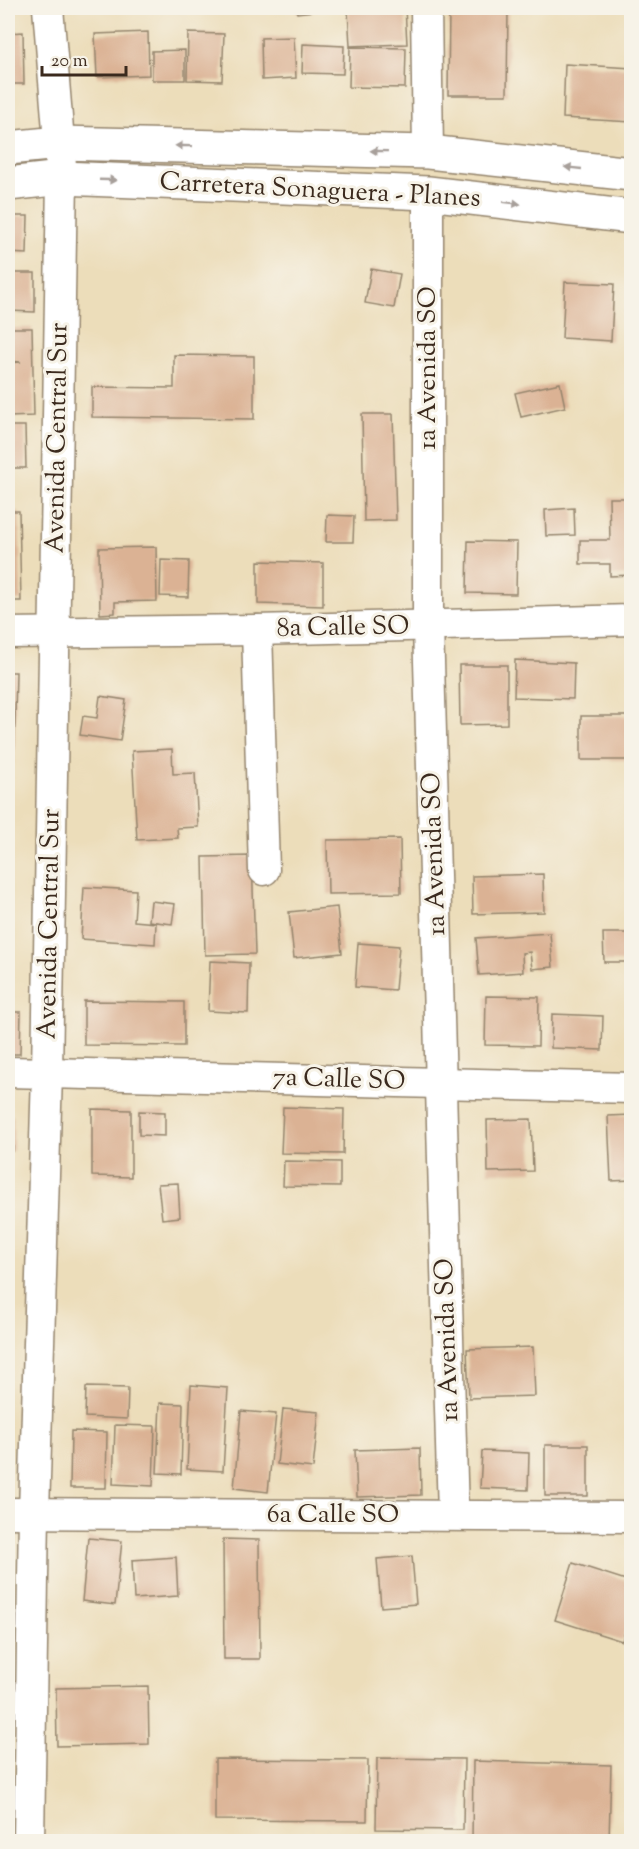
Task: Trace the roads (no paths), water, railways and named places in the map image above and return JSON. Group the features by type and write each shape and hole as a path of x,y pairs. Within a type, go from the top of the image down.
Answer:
{"main road":[{"name":"Carretera Sonaguera - Planes","path":"8,148 59,143 428,152 632,174"},
{"name":"Carretera Sonaguera - Planes","path":"8,184 62,178 428,193 632,217"}],"street":[{"name":"Avenida Central Sur","path":"29,1842 21,1513 47,1073 62,178 48,8"},
{"path":"426,8 428,152"},
{"name":"1a Avenida SO","path":"428,193 428,626 453,1515"},
{"name":"8a Calle SO","path":"8,633 257,630 632,620"},
{"path":"257,630 264,870"},
{"name":"7a Calle SO","path":"8,1072 632,1088"},
{"name":"6a Calle SO","path":"21,1513 632,1517"}]}
